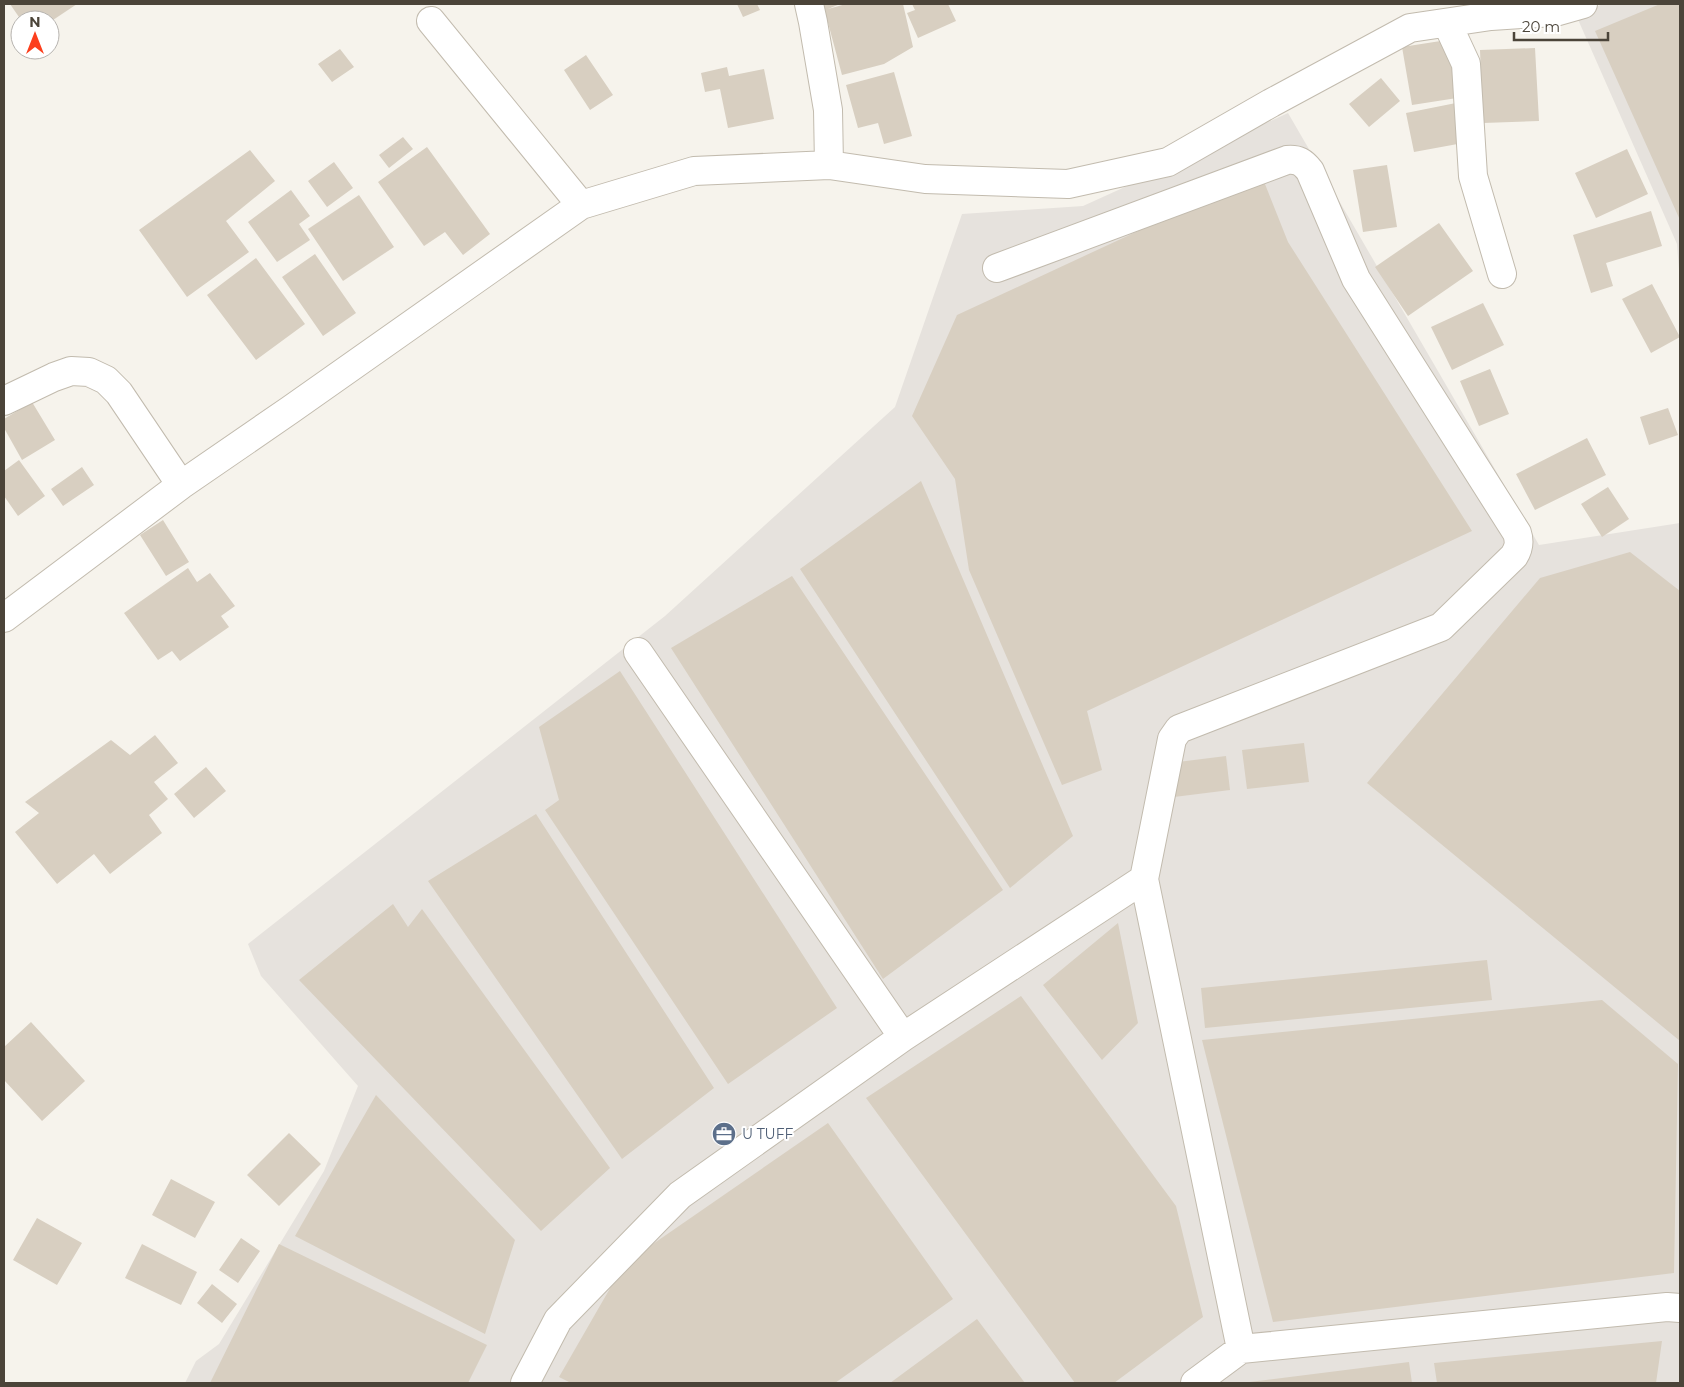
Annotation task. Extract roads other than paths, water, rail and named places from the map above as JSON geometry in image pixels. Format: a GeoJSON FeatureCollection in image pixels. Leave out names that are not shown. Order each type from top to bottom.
{"type":"FeatureCollection","features":[{"type":"Feature","properties":{"kind":"street"},"geometry":{"type":"LineString","coordinates":[[809,4],[828,110],[830,165]]}},
{"type":"Feature","properties":{"kind":"street"},"geometry":{"type":"LineString","coordinates":[[4,618],[181,485],[582,205],[694,171],[830,165],[925,179],[1068,184],[1168,162],[1271,103],[1410,28],[1490,16],[1555,12],[1583,4]]}},
{"type":"Feature","properties":{"kind":"street"},"geometry":{"type":"LineString","coordinates":[[431,21],[582,205]]}},
{"type":"Feature","properties":{"kind":"street"},"geometry":{"type":"LineString","coordinates":[[1447,23],[1466,64],[1473,176],[1502,274]]}},
{"type":"Feature","properties":{"kind":"street"},"geometry":{"type":"LineString","coordinates":[[996,268],[1286,160],[1296,160],[1304,164],[1310,171],[1356,279],[1517,533],[1519,541],[1518,549],[1514,556],[1441,627],[1179,729],[1172,739],[1144,879],[1242,1349]]}},
{"type":"Feature","properties":{"kind":"street"},"geometry":{"type":"LineString","coordinates":[[4,401],[71,371],[90,372],[106,380],[119,392],[181,485]]}},
{"type":"Feature","properties":{"kind":"street"},"geometry":{"type":"LineString","coordinates":[[638,652],[903,1036]]}},
{"type":"Feature","properties":{"kind":"street"},"geometry":{"type":"LineString","coordinates":[[525,1383],[558,1320],[680,1195],[903,1036],[1144,879]]}},
{"type":"Feature","properties":{"kind":"street"},"geometry":{"type":"LineString","coordinates":[[1195,1383],[1242,1349],[1667,1306],[1680,1308]]}},
{"type":"Feature","properties":{"kind":"place","name":"U TUFF"},"geometry":{"type":"Point","coordinates":[724,1134]}}]}
